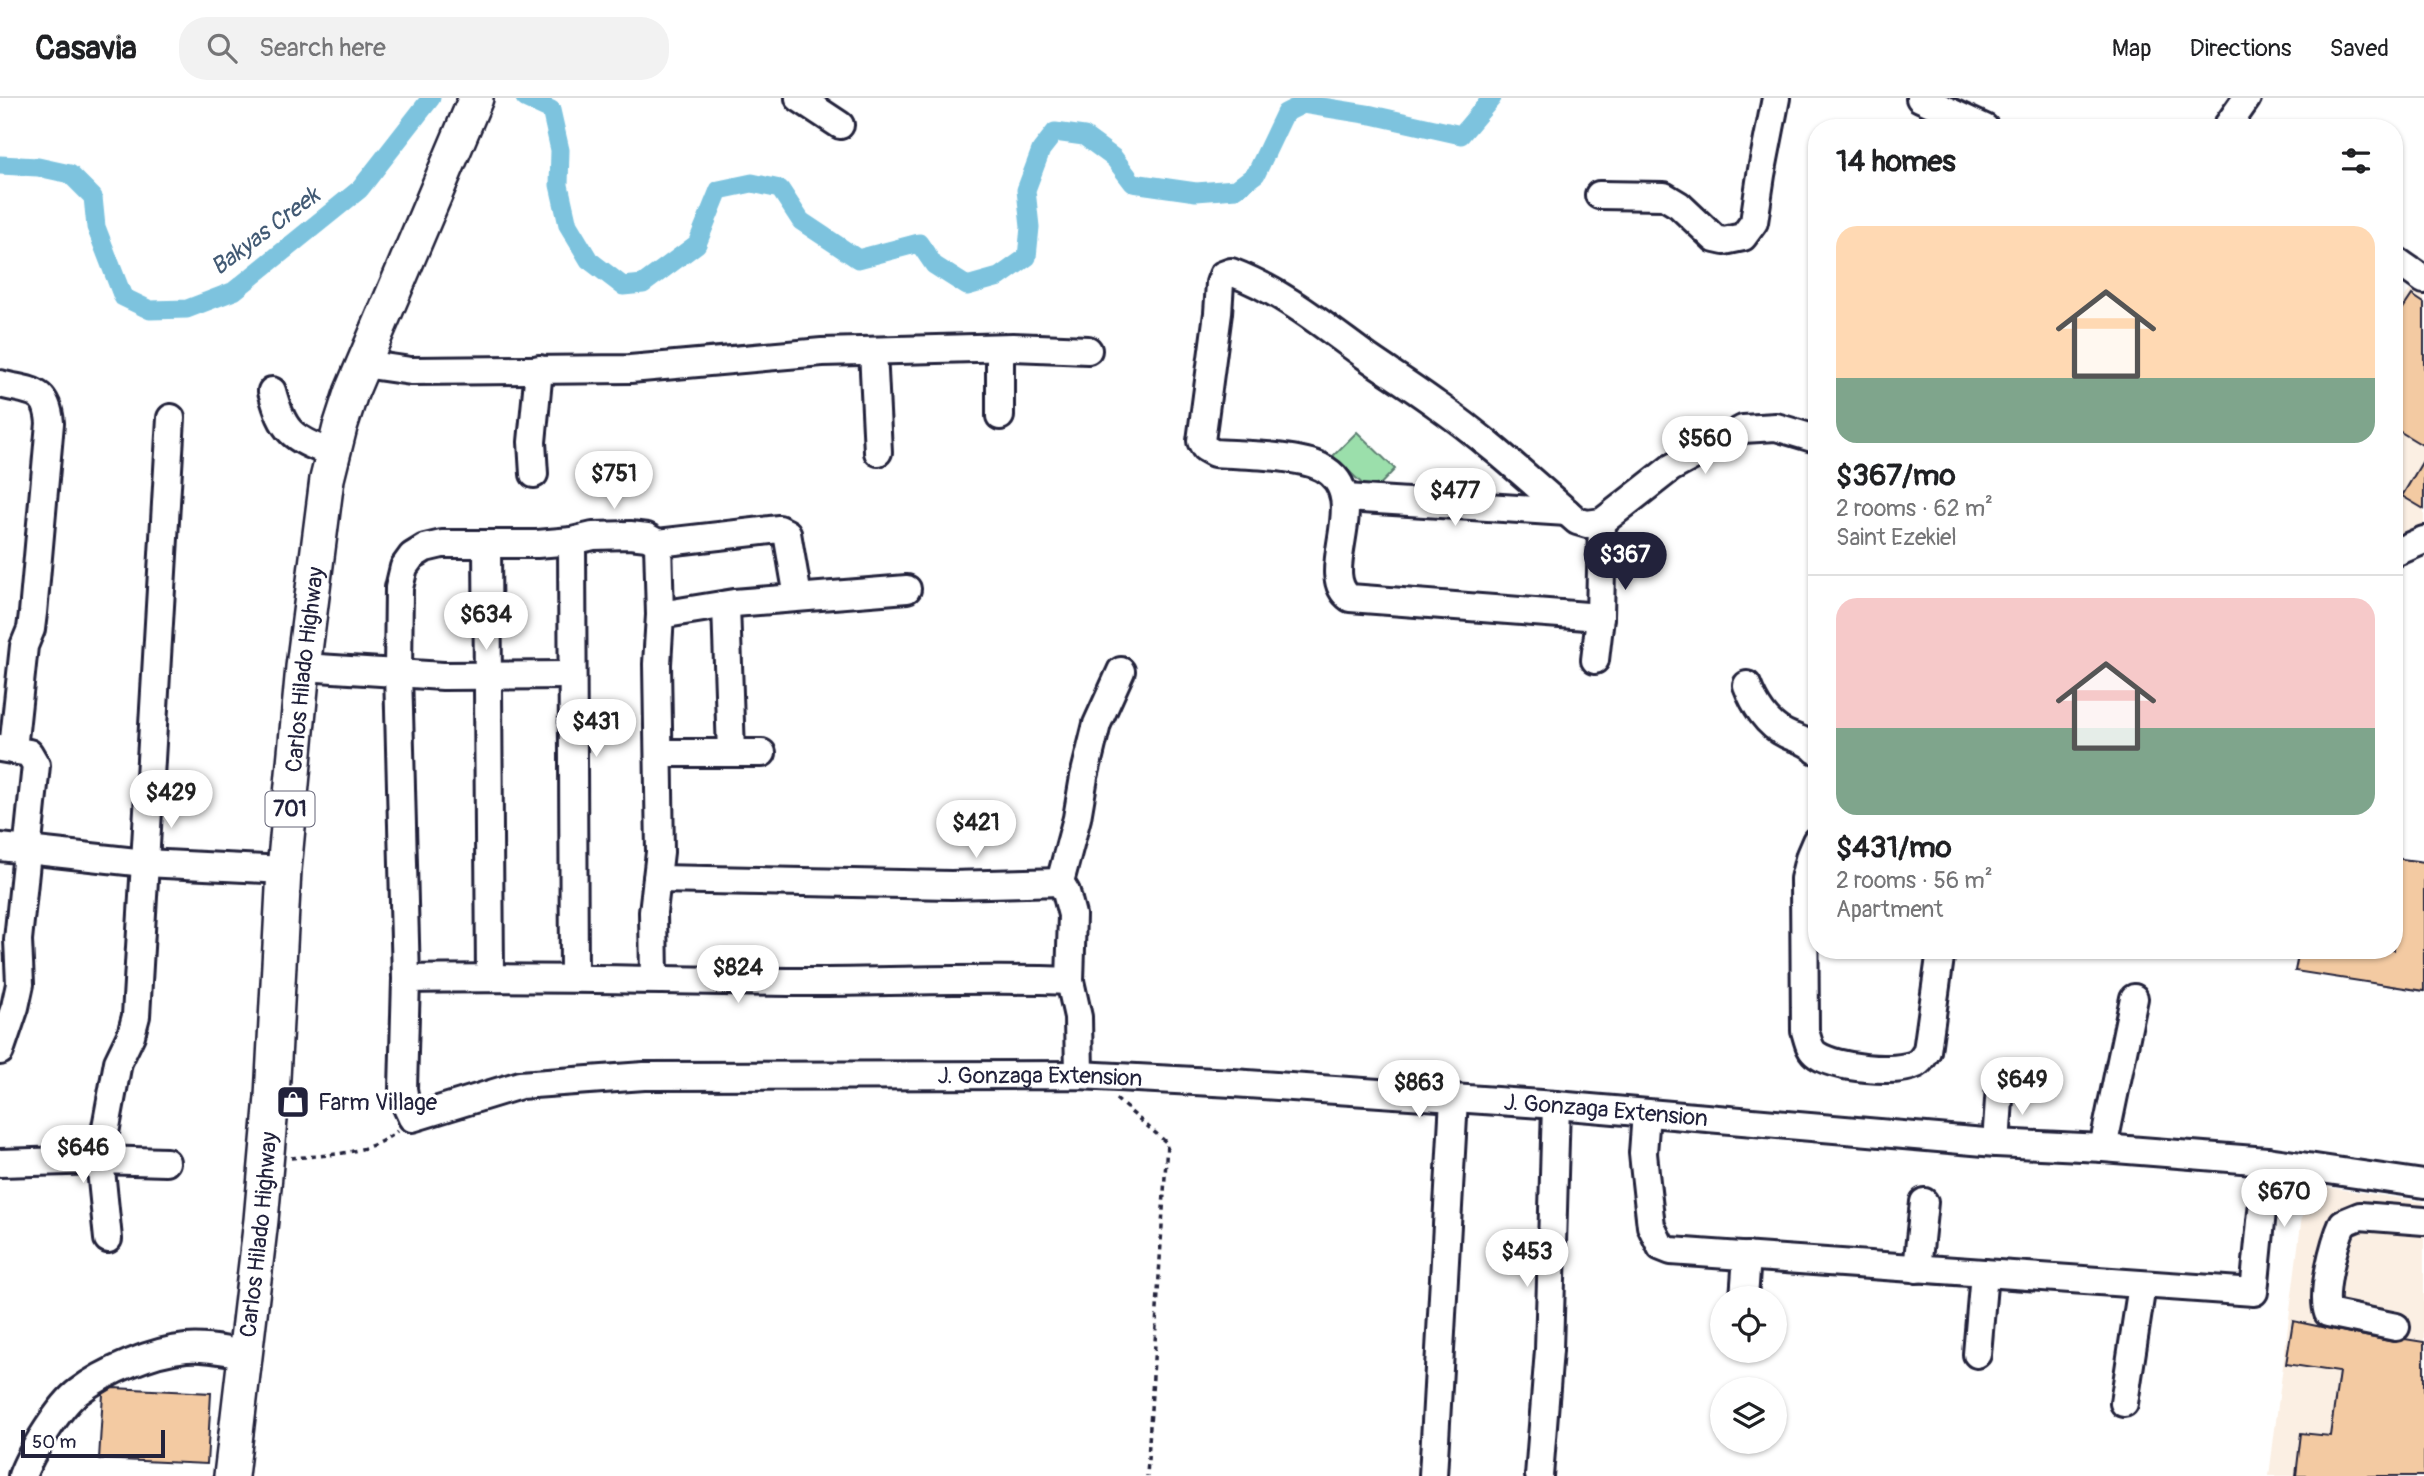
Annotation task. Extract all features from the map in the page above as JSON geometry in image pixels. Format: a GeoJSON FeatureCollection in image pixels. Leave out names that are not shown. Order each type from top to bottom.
{"type":"FeatureCollection","features":[{"type":"Feature","properties":{"kind":"main road","name":"Carlos Hilado Highway"},"geometry":{"type":"LineString","coordinates":[[231,1476],[267,1157],[284,870],[303,667],[332,454],[351,393],[477,98]]}},
{"type":"Feature","properties":{"kind":"street"},"geometry":{"type":"LineString","coordinates":[[799,98],[840,125]]}},
{"type":"Feature","properties":{"kind":"street"},"geometry":{"type":"LineString","coordinates":[[1599,195],[1664,196],[1679,205],[1715,239],[1743,237],[1755,222],[1776,98]]}},
{"type":"Feature","properties":{"kind":"street"},"geometry":{"type":"LineString","coordinates":[[1920,98],[1966,119]]}},
{"type":"Feature","properties":{"kind":"street"},"geometry":{"type":"LineString","coordinates":[[2233,119],[2247,98]]}},
{"type":"Feature","properties":{"kind":"street"},"geometry":{"type":"LineString","coordinates":[[2403,265],[2424,280]]}},
{"type":"Feature","properties":{"kind":"street"},"geometry":{"type":"LineString","coordinates":[[1600,617],[1350,597],[1343,593],[1338,579],[1346,498],[1331,474],[1306,461],[1214,453],[1205,449],[1201,441],[1223,275],[1231,272],[1248,278],[1294,304],[1463,424],[1567,512],[1587,524],[1602,522],[1671,468],[1743,429],[1776,427],[1808,437]]}},
{"type":"Feature","properties":{"kind":"street"},"geometry":{"type":"LineString","coordinates":[[363,364],[411,371],[630,369],[822,352],[1000,348],[1088,350]]}},
{"type":"Feature","properties":{"kind":"street"},"geometry":{"type":"LineString","coordinates":[[1000,348],[1000,416]]}},
{"type":"Feature","properties":{"kind":"street"},"geometry":{"type":"LineString","coordinates":[[873,351],[878,452]]}},
{"type":"Feature","properties":{"kind":"street"},"geometry":{"type":"LineString","coordinates":[[534,474],[532,442],[539,369]]}},
{"type":"Feature","properties":{"kind":"street"},"geometry":{"type":"LineString","coordinates":[[0,383],[45,399],[49,407],[50,423],[32,629],[12,645],[6,748],[29,753],[36,765],[13,849],[9,940],[20,984],[16,1006],[0,1051]]}},
{"type":"Feature","properties":{"kind":"street"},"geometry":{"type":"LineString","coordinates":[[272,391],[279,418],[291,433],[332,454]]}},
{"type":"Feature","properties":{"kind":"street"},"geometry":{"type":"LineString","coordinates":[[107,1239],[100,1160],[118,1062],[131,1035],[136,1016],[171,418]]}},
{"type":"Feature","properties":{"kind":"street"},"geometry":{"type":"LineString","coordinates":[[1346,498],[1567,512]]}},
{"type":"Feature","properties":{"kind":"street"},"geometry":{"type":"LineString","coordinates":[[1595,660],[1600,617],[1602,522]]}},
{"type":"Feature","properties":{"kind":"street"},"geometry":{"type":"LineString","coordinates":[[412,1118],[403,1089],[407,979],[398,672],[400,579],[412,556],[425,548],[442,544],[572,541],[593,536],[630,535],[648,537],[658,544],[779,529],[785,531],[798,597]]}},
{"type":"Feature","properties":{"kind":"street"},"geometry":{"type":"LineString","coordinates":[[2403,549],[2424,540]]}},
{"type":"Feature","properties":{"kind":"street"},"geometry":{"type":"LineString","coordinates":[[572,541],[574,978]]}},
{"type":"Feature","properties":{"kind":"street"},"geometry":{"type":"LineString","coordinates":[[487,544],[490,977]]}},
{"type":"Feature","properties":{"kind":"street"},"geometry":{"type":"LineString","coordinates":[[654,979],[653,912],[660,852],[658,544]]}},
{"type":"Feature","properties":{"kind":"street"},"geometry":{"type":"LineString","coordinates":[[660,615],[798,597],[908,589]]}},
{"type":"Feature","properties":{"kind":"street"},"geometry":{"type":"LineString","coordinates":[[726,605],[731,753]]}},
{"type":"Feature","properties":{"kind":"street"},"geometry":{"type":"LineString","coordinates":[[303,667],[443,676],[572,676]]}},
{"type":"Feature","properties":{"kind":"street"},"geometry":{"type":"LineString","coordinates":[[1084,1075],[1078,1017],[1070,981],[1072,915],[1066,892],[1060,882],[1097,724],[1121,671]]}},
{"type":"Feature","properties":{"kind":"street"},"geometry":{"type":"LineString","coordinates":[[1747,685],[1754,703],[1783,733],[1808,741]]}},
{"type":"Feature","properties":{"kind":"street"},"geometry":{"type":"LineString","coordinates":[[659,752],[762,753]]}},
{"type":"Feature","properties":{"kind":"street"},"geometry":{"type":"LineString","coordinates":[[13,849],[145,863],[284,870]]}},
{"type":"Feature","properties":{"kind":"street"},"geometry":{"type":"LineString","coordinates":[[1808,863],[1804,880],[1805,1031],[1811,1050],[1819,1056],[1838,1063],[1890,1070],[1919,1063],[1927,1051],[1940,959]]}},
{"type":"Feature","properties":{"kind":"street"},"geometry":{"type":"LineString","coordinates":[[657,879],[951,885],[1060,882]]}},
{"type":"Feature","properties":{"kind":"street"},"geometry":{"type":"LineString","coordinates":[[407,979],[490,977],[896,982],[1016,979],[1070,981]]}},
{"type":"Feature","properties":{"kind":"street"},"geometry":{"type":"LineString","coordinates":[[2103,1148],[2134,998]]}},
{"type":"Feature","properties":{"kind":"street","name":"J. Gonzaga Extension"},"geometry":{"type":"LineString","coordinates":[[412,1118],[520,1085],[588,1079],[644,1076],[1084,1075],[1556,1105],[1996,1143],[2103,1148],[2267,1161],[2424,1184]]}},
{"type":"Feature","properties":{"kind":"street"},"geometry":{"type":"LineString","coordinates":[[1996,1143],[2000,1086]]}},
{"type":"Feature","properties":{"kind":"street"},"geometry":{"type":"LineString","coordinates":[[1433,1476],[1454,1099]]}},
{"type":"Feature","properties":{"kind":"street"},"geometry":{"type":"LineString","coordinates":[[1539,1476],[1549,1350],[1556,1105]]}},
{"type":"Feature","properties":{"kind":"street"},"geometry":{"type":"LineString","coordinates":[[1647,1113],[1643,1153],[1651,1226],[1661,1247],[1671,1251],[2255,1292],[2267,1161]]}},
{"type":"Feature","properties":{"kind":"street"},"geometry":{"type":"LineString","coordinates":[[0,1163],[100,1160],[166,1162]]}},
{"type":"Feature","properties":{"kind":"street"},"geometry":{"type":"LineString","coordinates":[[1917,1269],[1924,1202]]}},
{"type":"Feature","properties":{"kind":"street"},"geometry":{"type":"LineString","coordinates":[[2396,1327],[2328,1313],[2326,1302],[2335,1248],[2343,1223],[2352,1218],[2360,1216],[2424,1221]]}},
{"type":"Feature","properties":{"kind":"street"},"geometry":{"type":"LineString","coordinates":[[1745,1286],[1747,1256]]}},
{"type":"Feature","properties":{"kind":"street"},"geometry":{"type":"LineString","coordinates":[[1976,1354],[1984,1273]]}},
{"type":"Feature","properties":{"kind":"street"},"geometry":{"type":"LineString","coordinates":[[2124,1403],[2142,1284]]}},
{"type":"Feature","properties":{"kind":"street"},"geometry":{"type":"LineString","coordinates":[[23,1476],[40,1439],[76,1393],[104,1376],[130,1364],[185,1348],[207,1348],[245,1354]]}},
{"type":"Feature","properties":{"kind":"path"},"geometry":{"type":"LineString","coordinates":[[1084,1075],[1167,1143],[1147,1476]]}},
{"type":"Feature","properties":{"kind":"path"},"geometry":{"type":"LineString","coordinates":[[267,1157],[348,1152],[372,1146],[392,1135],[412,1118]]}},
{"type":"Feature","properties":{"kind":"shaded area"},"geometry":{"type":"Polygon","coordinates":[[[2414,285],[2424,292],[2424,535],[2403,544],[2403,299],[2414,285]]]}},
{"type":"Feature","properties":{"kind":"shaded area"},"geometry":{"type":"Polygon","coordinates":[[[2306,1184],[2424,1202],[2424,1476],[2269,1476],[2306,1184]]]}},
{"type":"Feature","properties":{"kind":"green space"},"geometry":{"type":"Polygon","coordinates":[[[1357,432],[1395,469],[1372,493],[1333,456],[1357,432]]]}},
{"type":"Feature","properties":{"kind":"building"},"geometry":{"type":"Polygon","coordinates":[[[2412,295],[2424,303],[2424,446],[2403,433],[2403,308],[2412,295]]]}},
{"type":"Feature","properties":{"kind":"building"},"geometry":{"type":"Polygon","coordinates":[[[2424,459],[2424,509],[2403,494],[2424,459]]]}},
{"type":"Feature","properties":{"kind":"building"},"geometry":{"type":"Polygon","coordinates":[[[2403,859],[2424,862],[2424,991],[2295,971],[2297,959],[2403,959],[2403,859]]]}},
{"type":"Feature","properties":{"kind":"building"},"geometry":{"type":"Polygon","coordinates":[[[2293,1321],[2393,1342],[2405,1339],[2424,1342],[2424,1476],[2296,1476],[2301,1433],[2330,1436],[2339,1372],[2286,1364],[2293,1321]]]}},
{"type":"Feature","properties":{"kind":"building"},"geometry":{"type":"Polygon","coordinates":[[[113,1388],[211,1393],[207,1464],[99,1459],[103,1394],[113,1388]]]}},
{"type":"Feature","properties":{"kind":"waterway","name":"Bakyas Creek"},"geometry":{"type":"LineString","coordinates":[[0,165],[38,167],[70,174],[93,197],[96,227],[123,297],[150,310],[187,309],[234,291],[360,189],[431,98]]}},
{"type":"Feature","properties":{"kind":"waterway","name":"Bakyas Creek"},"geometry":{"type":"LineString","coordinates":[[525,98],[551,110],[560,150],[559,185],[568,225],[589,260],[623,286],[643,284],[697,244],[719,190],[752,183],[780,189],[801,221],[858,259],[919,243],[934,265],[967,286],[999,277],[1027,257],[1030,227],[1026,190],[1041,150],[1055,132],[1084,136],[1114,158],[1133,183],[1196,192],[1236,189],[1256,174],[1285,113],[1303,104],[1372,115],[1461,135],[1492,98]]}},
{"type":"Feature","properties":{"kind":"place","name":"Farm Village"},"geometry":{"type":"Point","coordinates":[293,1102]}}]}
